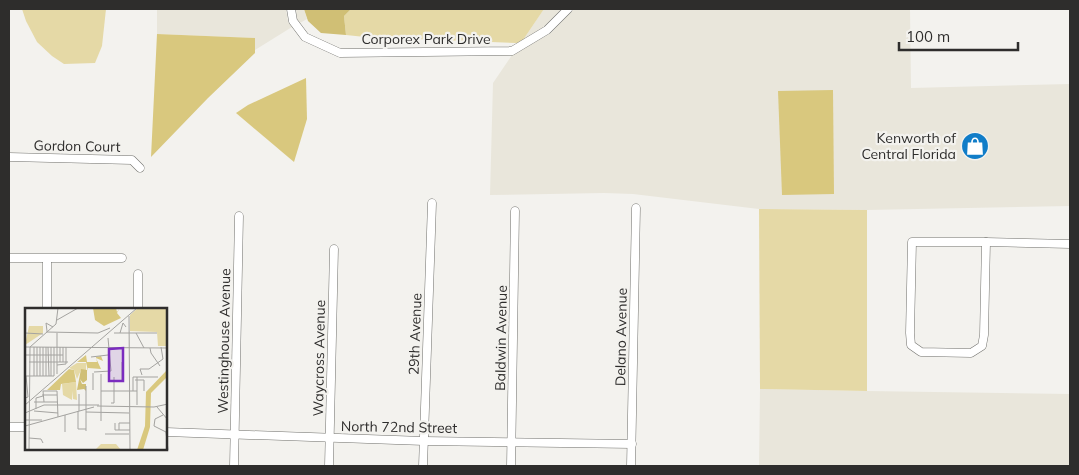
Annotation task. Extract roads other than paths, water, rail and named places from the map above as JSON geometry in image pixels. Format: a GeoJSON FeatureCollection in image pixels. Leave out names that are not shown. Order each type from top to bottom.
{"type":"FeatureCollection","features":[{"type":"Feature","properties":{"kind":"street","name":"Corporex Park Drive"},"geometry":{"type":"LineString","coordinates":[[291,9],[293,21],[305,37],[340,53],[350,53],[512,51],[547,30],[568,9]]}},
{"type":"Feature","properties":{"kind":"street","name":"Gordon Court"},"geometry":{"type":"LineString","coordinates":[[9,157],[132,160],[140,168]]}},
{"type":"Feature","properties":{"kind":"street","name":"29th Avenue"},"geometry":{"type":"LineString","coordinates":[[423,466],[432,203]]}},
{"type":"Feature","properties":{"kind":"street","name":"Delano Avenue"},"geometry":{"type":"LineString","coordinates":[[631,466],[636,208]]}},
{"type":"Feature","properties":{"kind":"street","name":"Baldwin Avenue"},"geometry":{"type":"LineString","coordinates":[[511,466],[515,211]]}},
{"type":"Feature","properties":{"kind":"street","name":"Westinghouse Avenue"},"geometry":{"type":"LineString","coordinates":[[234,466],[239,216]]}},
{"type":"Feature","properties":{"kind":"street"},"geometry":{"type":"LineString","coordinates":[[986,242],[984,334],[982,346],[970,353],[921,352],[911,345],[910,333],[912,242],[986,242],[1070,244]]}},
{"type":"Feature","properties":{"kind":"street","name":"Waycross Avenue"},"geometry":{"type":"LineString","coordinates":[[329,466],[334,250]]}},
{"type":"Feature","properties":{"kind":"street"},"geometry":{"type":"LineString","coordinates":[[9,258],[122,258]]}},
{"type":"Feature","properties":{"kind":"street"},"geometry":{"type":"LineString","coordinates":[[47,259],[47,308]]}},
{"type":"Feature","properties":{"kind":"street"},"geometry":{"type":"LineString","coordinates":[[138,274],[138,308]]}},
{"type":"Feature","properties":{"kind":"street"},"geometry":{"type":"LineString","coordinates":[[9,427],[25,427]]}},
{"type":"Feature","properties":{"kind":"street","name":"North 72nd Street"},"geometry":{"type":"LineString","coordinates":[[168,432],[424,441],[632,444]]}},
{"type":"Feature","properties":{"kind":"place","name":"Kenworth of Central Florida"},"geometry":{"type":"Point","coordinates":[975,146]}}]}
